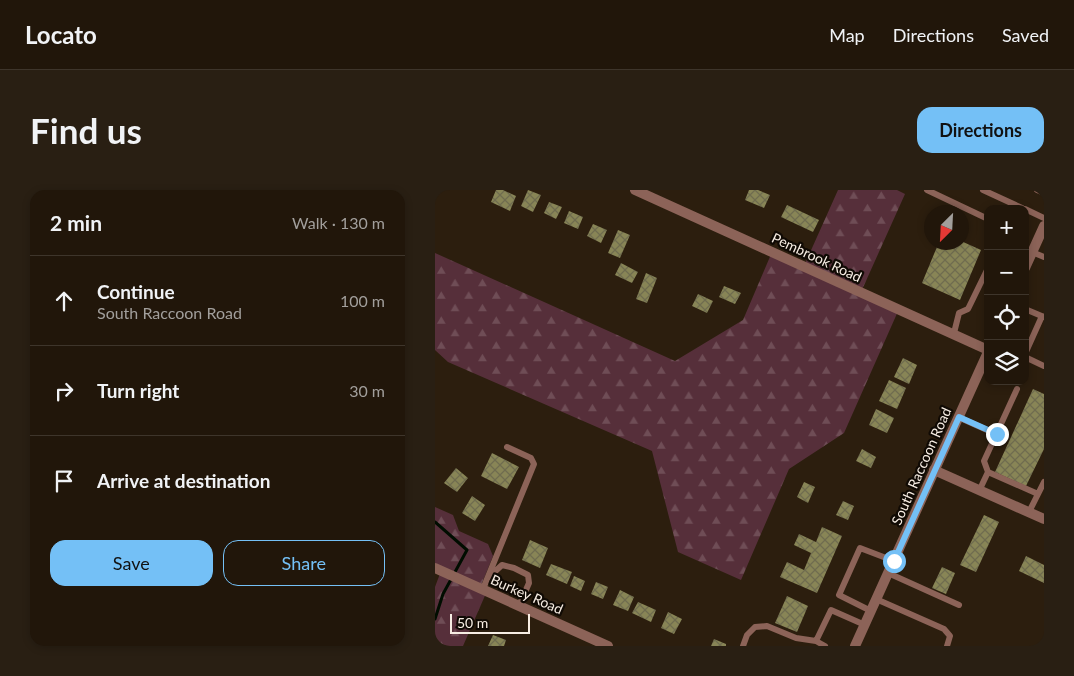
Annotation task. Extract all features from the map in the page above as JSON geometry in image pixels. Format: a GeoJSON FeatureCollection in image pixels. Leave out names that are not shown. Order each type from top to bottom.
{"type":"FeatureCollection","features":[{"type":"Feature","properties":{"kind":"street","name":"Pembrook Road"},"geometry":{"type":"LineString","coordinates":[[635,190],[953,333],[984,349]]}},
{"type":"Feature","properties":{"kind":"street"},"geometry":{"type":"LineString","coordinates":[[1029,259],[1043,232]]}},
{"type":"Feature","properties":{"kind":"street","name":"South Raccoon Road"},"geometry":{"type":"LineString","coordinates":[[855,646],[984,360]]}},
{"type":"Feature","properties":{"kind":"street"},"geometry":{"type":"LineString","coordinates":[[934,470],[1044,519]]}},
{"type":"Feature","properties":{"kind":"street","name":"Burkey Road"},"geometry":{"type":"LineString","coordinates":[[438,569],[465,581],[485,585],[519,606],[608,646]]}},
{"type":"Feature","properties":{"kind":"lane"},"geometry":{"type":"LineString","coordinates":[[927,190],[984,217]]}},
{"type":"Feature","properties":{"kind":"lane"},"geometry":{"type":"LineString","coordinates":[[983,190],[1015,205]]}},
{"type":"Feature","properties":{"kind":"lane"},"geometry":{"type":"LineString","coordinates":[[1037,190],[1044,193]]}},
{"type":"Feature","properties":{"kind":"lane"},"geometry":{"type":"LineString","coordinates":[[1029,212],[1044,218]]}},
{"type":"Feature","properties":{"kind":"lane"},"geometry":{"type":"LineString","coordinates":[[1032,252],[1044,257]]}},
{"type":"Feature","properties":{"kind":"lane"},"geometry":{"type":"LineString","coordinates":[[953,333],[959,313],[968,309],[984,276]]}},
{"type":"Feature","properties":{"kind":"lane"},"geometry":{"type":"LineString","coordinates":[[1029,310],[1043,316],[1029,347]]}},
{"type":"Feature","properties":{"kind":"lane"},"geometry":{"type":"LineString","coordinates":[[1029,358],[1044,366]]}},
{"type":"Feature","properties":{"kind":"lane"},"geometry":{"type":"LineString","coordinates":[[980,489],[987,472],[984,461],[1017,389]]}},
{"type":"Feature","properties":{"kind":"lane"},"geometry":{"type":"LineString","coordinates":[[959,417],[997,434]]}},
{"type":"Feature","properties":{"kind":"lane"},"geometry":{"type":"LineString","coordinates":[[485,585],[534,464],[531,458],[507,447]]}},
{"type":"Feature","properties":{"kind":"lane"},"geometry":{"type":"LineString","coordinates":[[987,472],[1038,494]]}},
{"type":"Feature","properties":{"kind":"lane"},"geometry":{"type":"LineString","coordinates":[[1029,512],[1044,482]]}},
{"type":"Feature","properties":{"kind":"lane"},"geometry":{"type":"LineString","coordinates":[[871,611],[839,595],[860,548],[894,561]]}},
{"type":"Feature","properties":{"kind":"lane"},"geometry":{"type":"LineString","coordinates":[[485,585],[502,565],[514,568],[528,575],[529,583],[519,606]]}},
{"type":"Feature","properties":{"kind":"lane"},"geometry":{"type":"LineString","coordinates":[[888,573],[959,604]]}},
{"type":"Feature","properties":{"kind":"lane"},"geometry":{"type":"LineString","coordinates":[[876,599],[944,628],[951,636],[947,646]]}},
{"type":"Feature","properties":{"kind":"lane"},"geometry":{"type":"LineString","coordinates":[[816,641],[831,610],[865,625]]}},
{"type":"Feature","properties":{"kind":"lane"},"geometry":{"type":"LineString","coordinates":[[743,646],[747,636],[755,627],[767,626],[796,638],[816,641],[825,646]]}},
{"type":"Feature","properties":{"kind":"green space"},"geometry":{"type":"Polygon","coordinates":[[[838,190],[897,190],[905,194],[861,292],[899,309],[844,433],[789,469],[741,580],[678,552],[652,451],[448,362],[435,350],[435,253],[675,361],[743,320],[772,252],[804,266],[838,190]]]}},
{"type":"Feature","properties":{"kind":"green space"},"geometry":{"type":"Polygon","coordinates":[[[435,507],[453,515],[459,531],[488,544],[493,556],[480,588],[487,591],[463,646],[435,646],[435,587],[441,571],[435,568],[435,507]]]}},
{"type":"Feature","properties":{"kind":"building"},"geometry":{"type":"Polygon","coordinates":[[[496,190],[503,190],[516,196],[510,211],[491,202],[496,190]]]}},
{"type":"Feature","properties":{"kind":"building"},"geometry":{"type":"Polygon","coordinates":[[[528,190],[541,195],[533,212],[521,206],[528,190]]]}},
{"type":"Feature","properties":{"kind":"building"},"geometry":{"type":"Polygon","coordinates":[[[749,190],[758,190],[770,195],[764,208],[745,200],[749,190]]]}},
{"type":"Feature","properties":{"kind":"building"},"geometry":{"type":"Polygon","coordinates":[[[549,202],[562,207],[556,219],[544,213],[549,202]]]}},
{"type":"Feature","properties":{"kind":"building"},"geometry":{"type":"Polygon","coordinates":[[[787,205],[819,220],[813,232],[781,217],[787,205]]]}},
{"type":"Feature","properties":{"kind":"building"},"geometry":{"type":"Polygon","coordinates":[[[569,211],[583,217],[578,229],[564,223],[569,211]]]}},
{"type":"Feature","properties":{"kind":"building"},"geometry":{"type":"Polygon","coordinates":[[[593,224],[607,230],[601,243],[587,236],[593,224]]]}},
{"type":"Feature","properties":{"kind":"building"},"geometry":{"type":"Polygon","coordinates":[[[618,230],[630,235],[620,258],[608,253],[618,230]]]}},
{"type":"Feature","properties":{"kind":"building"},"geometry":{"type":"Polygon","coordinates":[[[969,245],[981,250],[960,300],[922,283],[936,250],[969,250],[969,245]]]}},
{"type":"Feature","properties":{"kind":"building"},"geometry":{"type":"Polygon","coordinates":[[[621,263],[638,272],[632,283],[615,275],[621,263]]]}},
{"type":"Feature","properties":{"kind":"building"},"geometry":{"type":"Polygon","coordinates":[[[646,273],[657,278],[647,303],[636,299],[646,273]]]}},
{"type":"Feature","properties":{"kind":"building"},"geometry":{"type":"Polygon","coordinates":[[[724,286],[741,293],[735,304],[719,297],[724,286]]]}},
{"type":"Feature","properties":{"kind":"building"},"geometry":{"type":"Polygon","coordinates":[[[698,294],[713,301],[707,313],[692,306],[698,294]]]}},
{"type":"Feature","properties":{"kind":"building"},"geometry":{"type":"Polygon","coordinates":[[[903,358],[917,365],[909,384],[894,377],[903,358]]]}},
{"type":"Feature","properties":{"kind":"building"},"geometry":{"type":"Polygon","coordinates":[[[889,380],[906,388],[897,409],[879,401],[889,380]]]}},
{"type":"Feature","properties":{"kind":"building"},"geometry":{"type":"Polygon","coordinates":[[[1033,389],[1044,394],[1044,449],[1026,486],[995,472],[1033,389]]]}},
{"type":"Feature","properties":{"kind":"building"},"geometry":{"type":"Polygon","coordinates":[[[876,409],[894,418],[887,433],[869,425],[876,409]]]}},
{"type":"Feature","properties":{"kind":"building"},"geometry":{"type":"Polygon","coordinates":[[[862,449],[876,457],[871,468],[856,461],[862,449]]]}},
{"type":"Feature","properties":{"kind":"building"},"geometry":{"type":"Polygon","coordinates":[[[492,453],[519,467],[507,489],[481,476],[492,453]]]}},
{"type":"Feature","properties":{"kind":"building"},"geometry":{"type":"Polygon","coordinates":[[[456,468],[468,478],[457,492],[444,483],[456,468]]]}},
{"type":"Feature","properties":{"kind":"building"},"geometry":{"type":"Polygon","coordinates":[[[804,482],[815,487],[808,503],[797,497],[804,482]]]}},
{"type":"Feature","properties":{"kind":"building"},"geometry":{"type":"Polygon","coordinates":[[[472,496],[485,505],[475,521],[462,513],[472,496]]]}},
{"type":"Feature","properties":{"kind":"building"},"geometry":{"type":"Polygon","coordinates":[[[843,501],[854,506],[848,520],[836,515],[843,501]]]}},
{"type":"Feature","properties":{"kind":"building"},"geometry":{"type":"Polygon","coordinates":[[[984,515],[999,522],[976,572],[960,565],[984,515]]]}},
{"type":"Feature","properties":{"kind":"building"},"geometry":{"type":"Polygon","coordinates":[[[822,527],[842,536],[817,593],[780,577],[787,562],[804,570],[811,553],[794,545],[799,534],[816,542],[822,527]]]}},
{"type":"Feature","properties":{"kind":"building"},"geometry":{"type":"Polygon","coordinates":[[[530,540],[548,548],[540,568],[522,560],[530,540]]]}},
{"type":"Feature","properties":{"kind":"building"},"geometry":{"type":"Polygon","coordinates":[[[1026,556],[1044,565],[1044,583],[1019,571],[1026,556]]]}},
{"type":"Feature","properties":{"kind":"building"},"geometry":{"type":"Polygon","coordinates":[[[551,564],[572,572],[567,584],[546,575],[551,564]]]}},
{"type":"Feature","properties":{"kind":"building"},"geometry":{"type":"Polygon","coordinates":[[[942,567],[955,573],[946,594],[932,588],[942,567]]]}},
{"type":"Feature","properties":{"kind":"building"},"geometry":{"type":"Polygon","coordinates":[[[574,576],[585,581],[581,591],[570,586],[574,576]]]}},
{"type":"Feature","properties":{"kind":"building"},"geometry":{"type":"Polygon","coordinates":[[[596,582],[608,587],[603,599],[591,594],[596,582]]]}},
{"type":"Feature","properties":{"kind":"building"},"geometry":{"type":"Polygon","coordinates":[[[620,590],[634,597],[628,611],[613,605],[620,590]]]}},
{"type":"Feature","properties":{"kind":"building"},"geometry":{"type":"Polygon","coordinates":[[[787,596],[808,606],[797,632],[775,623],[787,596]]]}},
{"type":"Feature","properties":{"kind":"building"},"geometry":{"type":"Polygon","coordinates":[[[638,602],[656,610],[651,622],[632,613],[638,602]]]}},
{"type":"Feature","properties":{"kind":"building"},"geometry":{"type":"Polygon","coordinates":[[[668,612],[682,619],[674,634],[661,628],[668,612]]]}},
{"type":"Feature","properties":{"kind":"building"},"geometry":{"type":"Polygon","coordinates":[[[493,635],[506,640],[504,646],[488,646],[493,635]]]}},
{"type":"Feature","properties":{"kind":"building"},"geometry":{"type":"Polygon","coordinates":[[[714,639],[726,644],[726,646],[711,646],[714,639]]]}},
{"type":"Feature","properties":{"kind":"waterway"},"geometry":{"type":"LineString","coordinates":[[435,522],[467,550],[443,594],[435,619]]}},
{"type":"Feature","properties":{"kind":"route"},"geometry":{"type":"LineString","coordinates":[[894,561],[959,417],[997,434]]}}]}
